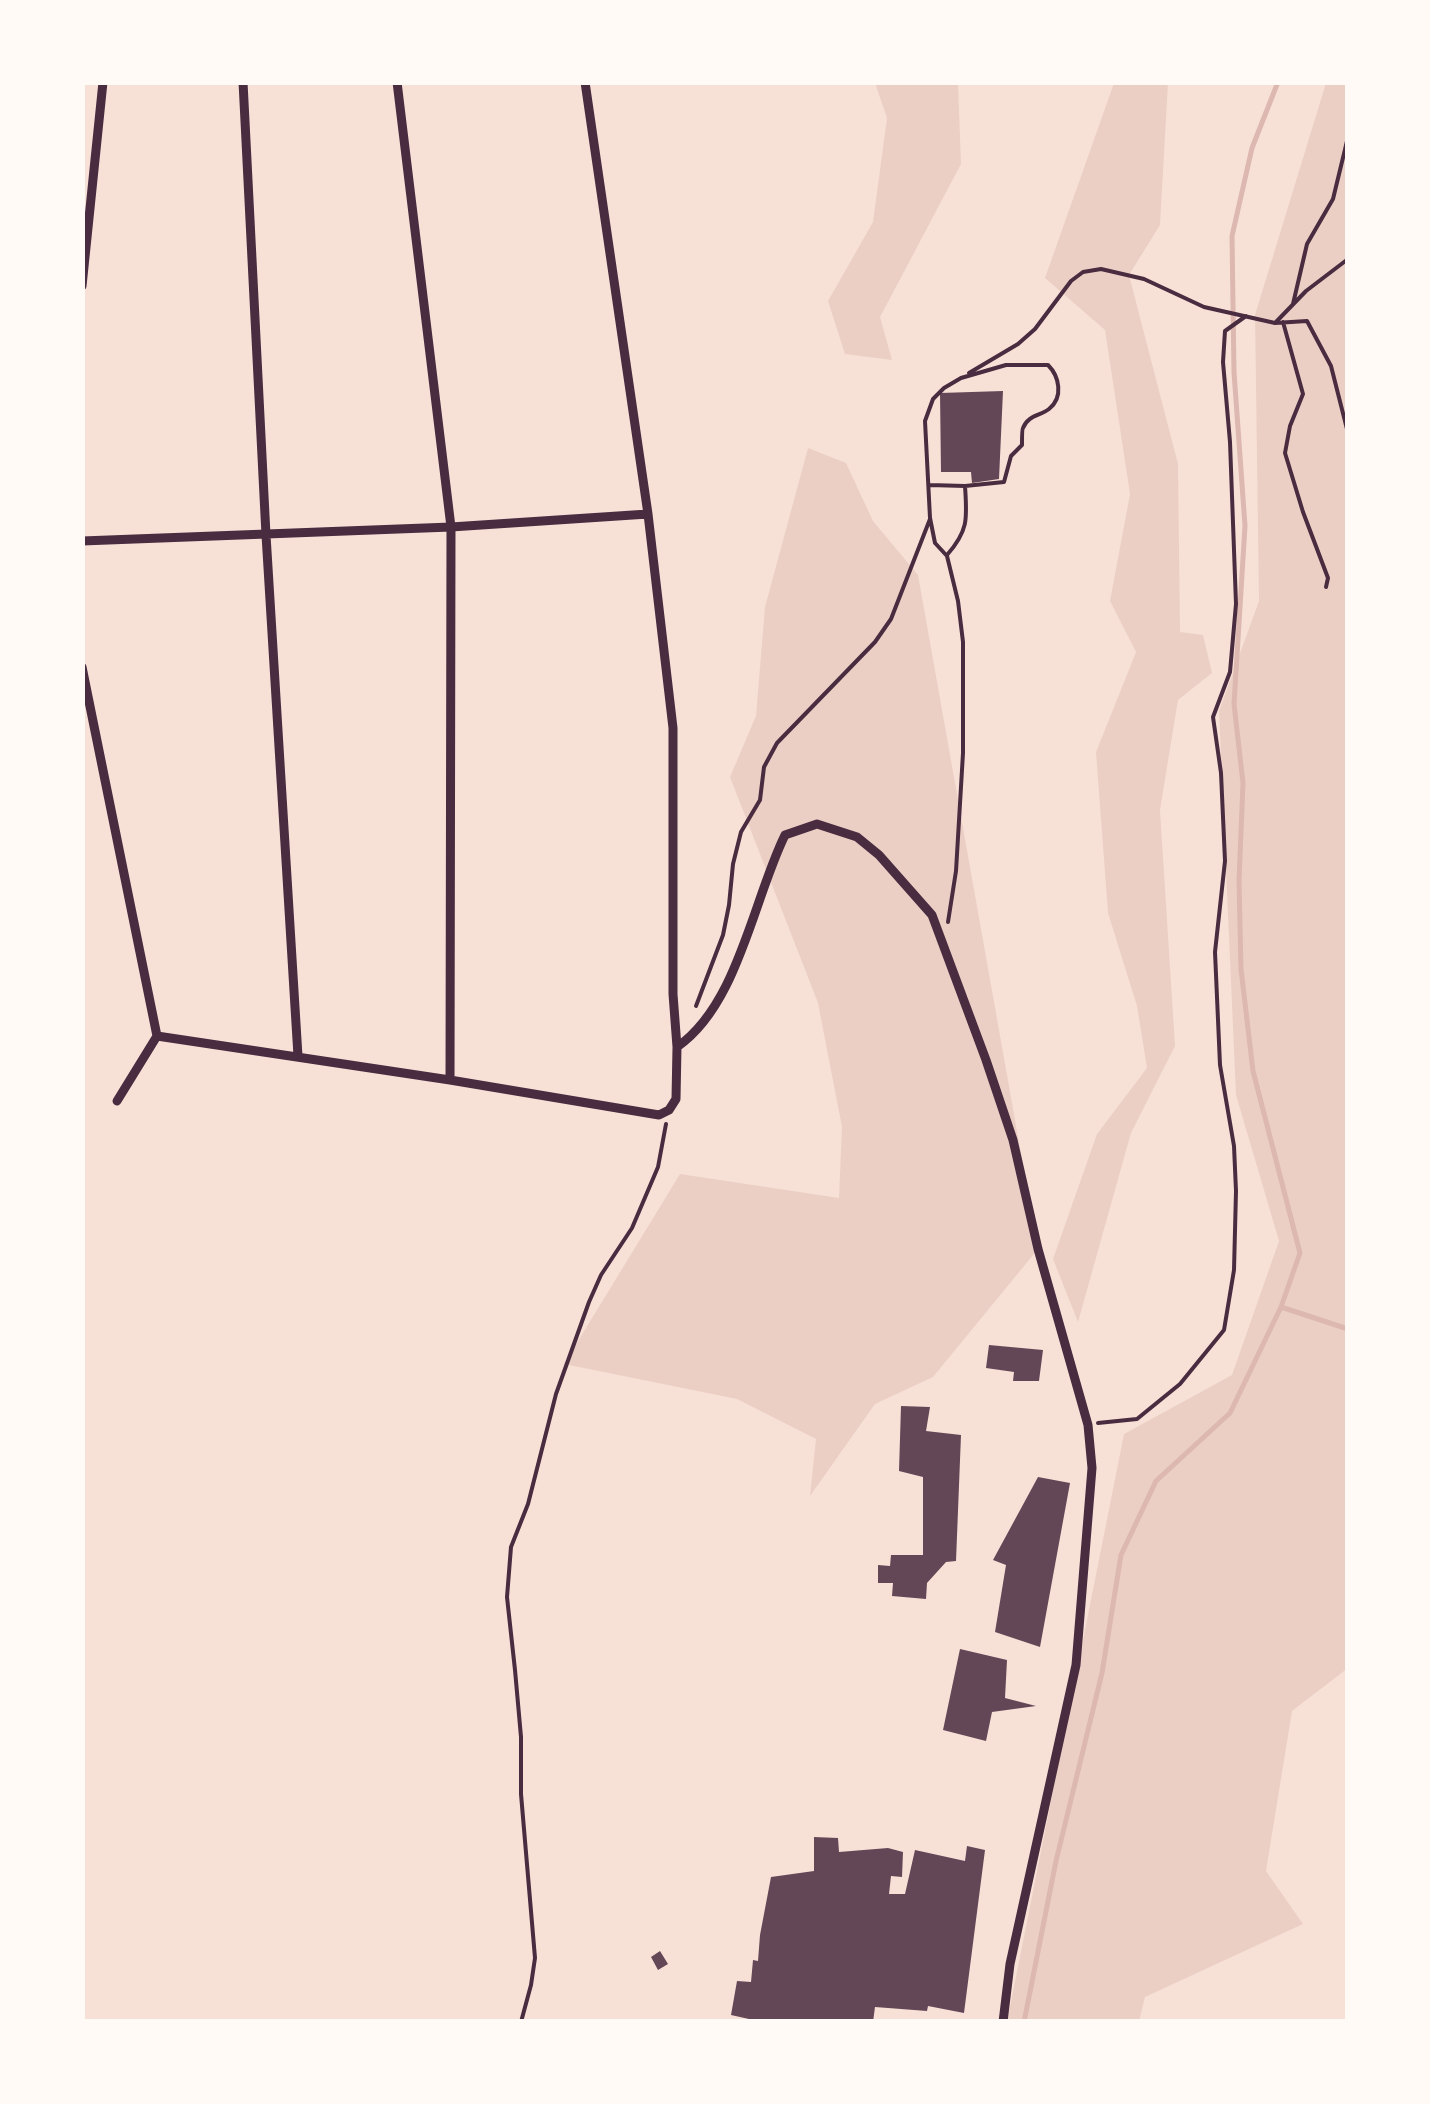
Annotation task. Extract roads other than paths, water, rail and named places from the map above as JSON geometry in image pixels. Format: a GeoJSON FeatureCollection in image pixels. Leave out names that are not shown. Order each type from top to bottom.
{"type":"FeatureCollection","features":[{"type":"Feature","properties":{"kind":"street"},"geometry":{"type":"LineString","coordinates":[[82,286],[103,82]]}},
{"type":"Feature","properties":{"kind":"street"},"geometry":{"type":"LineString","coordinates":[[242,82],[298,1056]]}},
{"type":"Feature","properties":{"kind":"street"},"geometry":{"type":"LineString","coordinates":[[397,82],[451,527],[450,1080]]}},
{"type":"Feature","properties":{"kind":"street"},"geometry":{"type":"LineString","coordinates":[[158,1036],[664,1112],[676,1099],[674,728],[648,514],[586,82]]}},
{"type":"Feature","properties":{"kind":"street"},"geometry":{"type":"LineString","coordinates":[[82,541],[451,527],[648,514]]}},
{"type":"Feature","properties":{"kind":"street"},"geometry":{"type":"LineString","coordinates":[[82,667],[158,1036],[116,1101]]}},
{"type":"Feature","properties":{"kind":"street"},"geometry":{"type":"LineString","coordinates":[[677,1047],[693,1036],[715,1008],[772,861],[786,835],[818,824],[857,837],[879,855],[932,915],[1013,1140],[1038,1248],[1088,1424],[1092,1468],[1076,1665],[1010,1964],[1003,2022]]}},
{"type":"Feature","properties":{"kind":"waterway"},"geometry":{"type":"LineString","coordinates":[[1024,2022],[1056,1861],[1102,1673],[1121,1555],[1156,1481],[1230,1413],[1281,1307],[1300,1253],[1253,1071],[1241,969],[1243,783],[1234,704],[1245,526],[1234,372],[1232,236],[1252,148],[1278,82]]}},
{"type":"Feature","properties":{"kind":"waterway"},"geometry":{"type":"LineString","coordinates":[[1281,1307],[1348,1329]]}}]}
